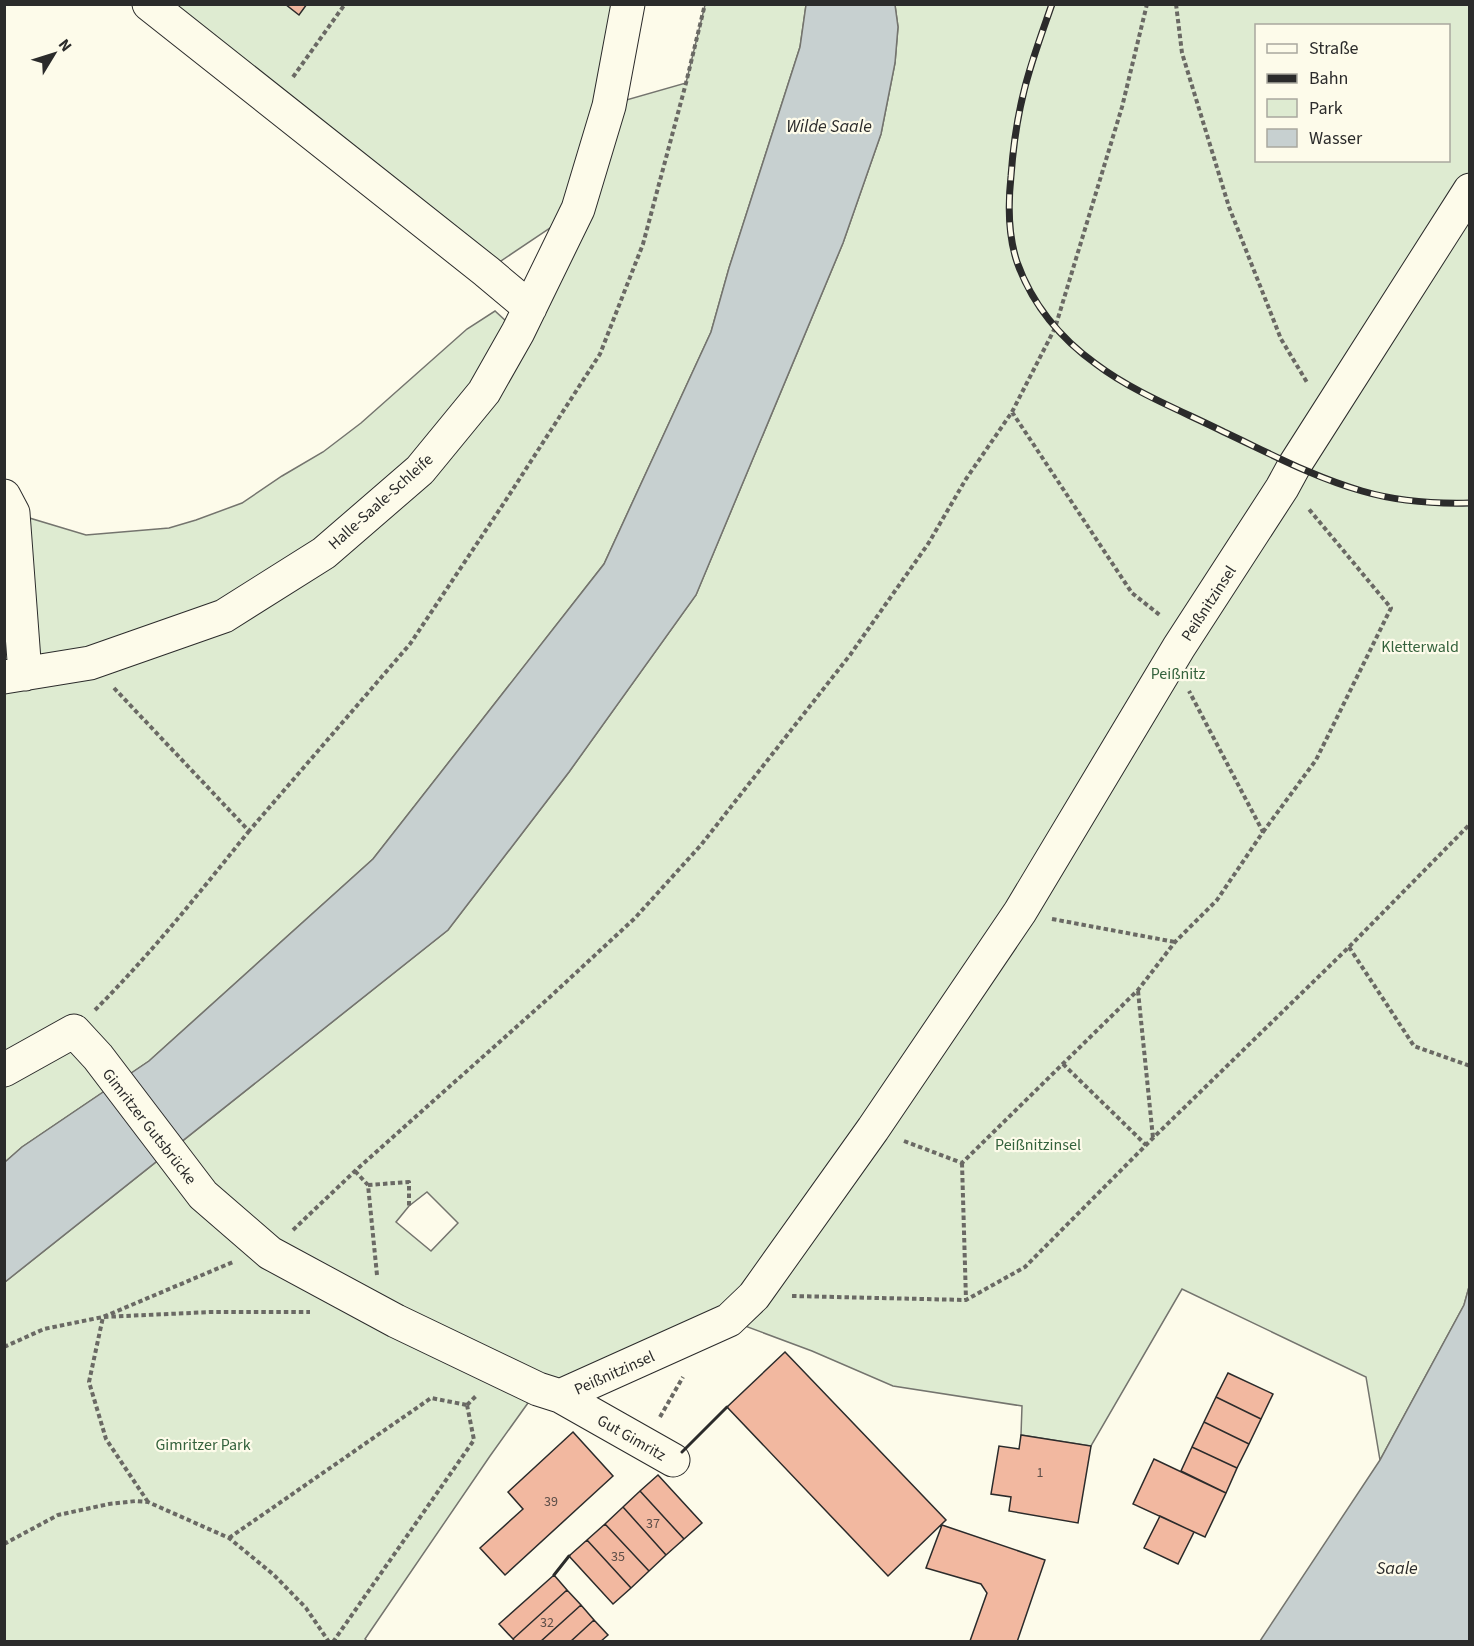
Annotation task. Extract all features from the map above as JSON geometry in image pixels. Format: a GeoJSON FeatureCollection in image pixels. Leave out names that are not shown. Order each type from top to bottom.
{"type":"FeatureCollection","features":[{"type":"Feature","properties":{"kind":"street"},"geometry":{"type":"LineString","coordinates":[[149,4],[530,308]]}},
{"type":"Feature","properties":{"kind":"street","name":"Halle-Saale-Schleife"},"geometry":{"type":"LineString","coordinates":[[15,676],[90,663],[224,616],[324,553],[420,470],[484,392],[530,308],[578,209],[609,106],[628,4]]}},
{"type":"Feature","properties":{"kind":"street","name":"Peißnitzinsel"},"geometry":{"type":"LineString","coordinates":[[203,1195],[270,1253],[396,1321],[538,1389],[560,1396],[729,1320],[754,1296],[873,1129],[1020,912],[1179,647],[1470,190]]}},
{"type":"Feature","properties":{"kind":"street"},"geometry":{"type":"LineString","coordinates":[[4,496],[13,513],[15,676]]}},
{"type":"Feature","properties":{"kind":"street"},"geometry":{"type":"LineString","coordinates":[[4,1070],[74,1031]]}},
{"type":"Feature","properties":{"kind":"street","name":"Gimritzer Gutsbrücke"},"geometry":{"type":"LineString","coordinates":[[74,1031],[98,1058],[203,1195]]}},
{"type":"Feature","properties":{"kind":"street","name":"Gut Gimritz"},"geometry":{"type":"LineString","coordinates":[[560,1396],[673,1460]]}},
{"type":"Feature","properties":{"kind":"path"},"geometry":{"type":"LineString","coordinates":[[275,103],[345,4]]}},
{"type":"Feature","properties":{"kind":"path"},"geometry":{"type":"LineString","coordinates":[[74,1031],[121,985],[249,831],[410,644],[600,354],[643,244],[705,4]]}},
{"type":"Feature","properties":{"kind":"path"},"geometry":{"type":"LineString","coordinates":[[307,1216],[610,942],[687,862],[850,655],[928,544],[966,479],[1012,412],[1055,328],[1122,107],[1147,4]]}},
{"type":"Feature","properties":{"kind":"path"},"geometry":{"type":"LineString","coordinates":[[1176,4],[1182,52],[1229,207],[1281,339],[1327,414]]}},
{"type":"Feature","properties":{"kind":"path"},"geometry":{"type":"LineString","coordinates":[[1263,832],[1316,760],[1391,608],[1302,501],[1282,488]]}},
{"type":"Feature","properties":{"kind":"path"},"geometry":{"type":"LineString","coordinates":[[90,663],[249,831]]}},
{"type":"Feature","properties":{"kind":"path"},"geometry":{"type":"LineString","coordinates":[[754,1296],[966,1300],[1025,1267],[1470,824]]}},
{"type":"Feature","properties":{"kind":"path"},"geometry":{"type":"LineString","coordinates":[[1020,912],[1175,942]]}},
{"type":"Feature","properties":{"kind":"path"},"geometry":{"type":"LineString","coordinates":[[1348,947],[1414,1046],[1470,1066]]}},
{"type":"Feature","properties":{"kind":"path"},"geometry":{"type":"LineString","coordinates":[[966,1300],[962,1163],[1138,990],[1153,1138]]}},
{"type":"Feature","properties":{"kind":"path"},"geometry":{"type":"LineString","coordinates":[[1063,1064],[1146,1145]]}},
{"type":"Feature","properties":{"kind":"path"},"geometry":{"type":"LineString","coordinates":[[873,1129],[962,1163]]}},
{"type":"Feature","properties":{"kind":"path"},"geometry":{"type":"LineString","coordinates":[[355,1171],[368,1185],[380,1311]]}},
{"type":"Feature","properties":{"kind":"path"},"geometry":{"type":"LineString","coordinates":[[368,1185],[409,1182],[409,1206]]}},
{"type":"Feature","properties":{"kind":"path"},"geometry":{"type":"LineString","coordinates":[[103,1317],[237,1260],[270,1253]]}},
{"type":"Feature","properties":{"kind":"path"},"geometry":{"type":"LineString","coordinates":[[4,1347],[44,1329],[103,1317],[211,1312],[313,1312]]}},
{"type":"Feature","properties":{"kind":"path"},"geometry":{"type":"LineString","coordinates":[[103,1317],[89,1382],[106,1439],[148,1502]]}},
{"type":"Feature","properties":{"kind":"path"},"geometry":{"type":"LineString","coordinates":[[645,1444],[684,1376]]}},
{"type":"Feature","properties":{"kind":"path"},"geometry":{"type":"LineString","coordinates":[[4,1544],[58,1515],[108,1504],[148,1502],[229,1538],[274,1575],[306,1608],[331,1641],[474,1440],[466,1405],[431,1398],[229,1538]]}},
{"type":"Feature","properties":{"kind":"green space"},"geometry":{"type":"Polygon","coordinates":[[[149,5],[628,5],[609,105],[686,83],[705,5],[806,5],[800,47],[729,268],[711,332],[604,564],[373,859],[149,1061],[22,1147],[5,1162],[4,496],[13,513],[86,535],[169,528],[242,503],[323,452],[361,423],[467,329],[495,311],[518,332],[577,210],[486,271],[149,5]]]}},
{"type":"Feature","properties":{"kind":"green space"},"geometry":{"type":"Polygon","coordinates":[[[895,5],[1469,5],[1469,1287],[1464,1305],[1380,1460],[1366,1377],[1182,1289],[1091,1446],[1021,1435],[1022,1406],[893,1386],[812,1351],[729,1320],[538,1389],[365,1639],[367,1641],[5,1642],[5,1282],[448,930],[569,772],[696,595],[843,243],[881,134],[895,63],[898,27],[895,5]],[[427,1192],[409,1206],[396,1222],[431,1251],[458,1223],[427,1192]]]}},
{"type":"Feature","properties":{"kind":"water","name":"Wilde Saale"},"geometry":{"type":"Polygon","coordinates":[[[806,5],[895,5],[898,27],[895,63],[881,134],[843,243],[696,595],[569,772],[448,930],[5,1282],[5,1162],[22,1147],[149,1061],[373,859],[604,564],[711,332],[729,268],[800,47],[806,5]]]}},
{"type":"Feature","properties":{"kind":"water","name":"Saale"},"geometry":{"type":"Polygon","coordinates":[[[1469,1287],[1469,1641],[1260,1641],[1380,1460],[1464,1305],[1469,1287]]]}},
{"type":"Feature","properties":{"kind":"building"},"geometry":{"type":"Polygon","coordinates":[[[285,4],[307,4],[299,15],[285,4]]]}},
{"type":"Feature","properties":{"kind":"building"},"geometry":{"type":"Polygon","coordinates":[[[785,1352],[946,1520],[888,1576],[727,1407],[785,1352]]]}},
{"type":"Feature","properties":{"kind":"building"},"geometry":{"type":"Polygon","coordinates":[[[1228,1373],[1273,1394],[1261,1419],[1216,1397],[1228,1373]]]}},
{"type":"Feature","properties":{"kind":"building"},"geometry":{"type":"Polygon","coordinates":[[[1216,1397],[1261,1419],[1249,1444],[1204,1422],[1216,1397]]]}},
{"type":"Feature","properties":{"kind":"building"},"geometry":{"type":"Polygon","coordinates":[[[1204,1422],[1249,1444],[1237,1468],[1192,1447],[1204,1422]]]}},
{"type":"Feature","properties":{"kind":"building"},"geometry":{"type":"Polygon","coordinates":[[[573,1432],[613,1476],[505,1575],[480,1548],[523,1509],[508,1492],[573,1432]]]}},
{"type":"Feature","properties":{"kind":"building"},"geometry":{"type":"Polygon","coordinates":[[[1021,1435],[1091,1446],[1078,1523],[1009,1511],[1011,1497],[991,1494],[999,1446],[1019,1449],[1021,1435]]]}},
{"type":"Feature","properties":{"kind":"building"},"geometry":{"type":"Polygon","coordinates":[[[1192,1447],[1237,1468],[1226,1493],[1181,1471],[1192,1447]]]}},
{"type":"Feature","properties":{"kind":"building"},"geometry":{"type":"Polygon","coordinates":[[[1154,1459],[1226,1493],[1205,1537],[1133,1504],[1154,1459]]]}},
{"type":"Feature","properties":{"kind":"building"},"geometry":{"type":"Polygon","coordinates":[[[658,1475],[702,1523],[684,1539],[640,1491],[658,1475]]]}},
{"type":"Feature","properties":{"kind":"building"},"geometry":{"type":"Polygon","coordinates":[[[640,1491],[684,1539],[666,1555],[623,1507],[640,1491]]]}},
{"type":"Feature","properties":{"kind":"building"},"geometry":{"type":"Polygon","coordinates":[[[623,1507],[666,1555],[649,1571],[605,1524],[623,1507]]]}},
{"type":"Feature","properties":{"kind":"building"},"geometry":{"type":"Polygon","coordinates":[[[1160,1516],[1194,1532],[1178,1564],[1144,1548],[1160,1516]]]}},
{"type":"Feature","properties":{"kind":"building"},"geometry":{"type":"Polygon","coordinates":[[[605,1524],[649,1571],[631,1588],[587,1540],[605,1524]]]}},
{"type":"Feature","properties":{"kind":"building"},"geometry":{"type":"Polygon","coordinates":[[[942,1525],[1045,1560],[1017,1642],[970,1641],[987,1593],[981,1584],[926,1568],[942,1525]]]}},
{"type":"Feature","properties":{"kind":"building"},"geometry":{"type":"Polygon","coordinates":[[[587,1540],[631,1588],[613,1604],[569,1556],[587,1540]]]}},
{"type":"Feature","properties":{"kind":"building"},"geometry":{"type":"Polygon","coordinates":[[[554,1575],[567,1590],[513,1639],[499,1624],[554,1575]]]}},
{"type":"Feature","properties":{"kind":"building"},"geometry":{"type":"Polygon","coordinates":[[[567,1590],[581,1605],[540,1642],[515,1642],[513,1639],[567,1590]]]}},
{"type":"Feature","properties":{"kind":"building"},"geometry":{"type":"Polygon","coordinates":[[[581,1605],[594,1620],[570,1642],[540,1642],[581,1605]]]}},
{"type":"Feature","properties":{"kind":"building"},"geometry":{"type":"Polygon","coordinates":[[[594,1620],[608,1635],[600,1642],[570,1642],[594,1620]]]}},
{"type":"Feature","properties":{"kind":"railway"},"geometry":{"type":"LineString","coordinates":[[1052,4],[1033,58],[1017,123],[1009,208],[1012,241],[1023,277],[1039,306],[1059,331],[1083,354],[1110,374],[1158,401],[1309,472],[1362,491],[1388,497],[1429,502],[1470,503]]}},
{"type":"Feature","properties":{"kind":"wall"},"geometry":{"type":"LineString","coordinates":[[682,1452],[727,1407]]}},
{"type":"Feature","properties":{"kind":"wall"},"geometry":{"type":"LineString","coordinates":[[554,1575],[569,1556]]}},
{"type":"Feature","properties":{"kind":"park label","name":"Kletterwald"},"geometry":{"type":"Point","coordinates":[1420,646]}},
{"type":"Feature","properties":{"kind":"park label","name":"Peißnitz"},"geometry":{"type":"Point","coordinates":[1178,673]}},
{"type":"Feature","properties":{"kind":"park label","name":"Gimritzer Park"},"geometry":{"type":"Point","coordinates":[203,1444]}}]}
